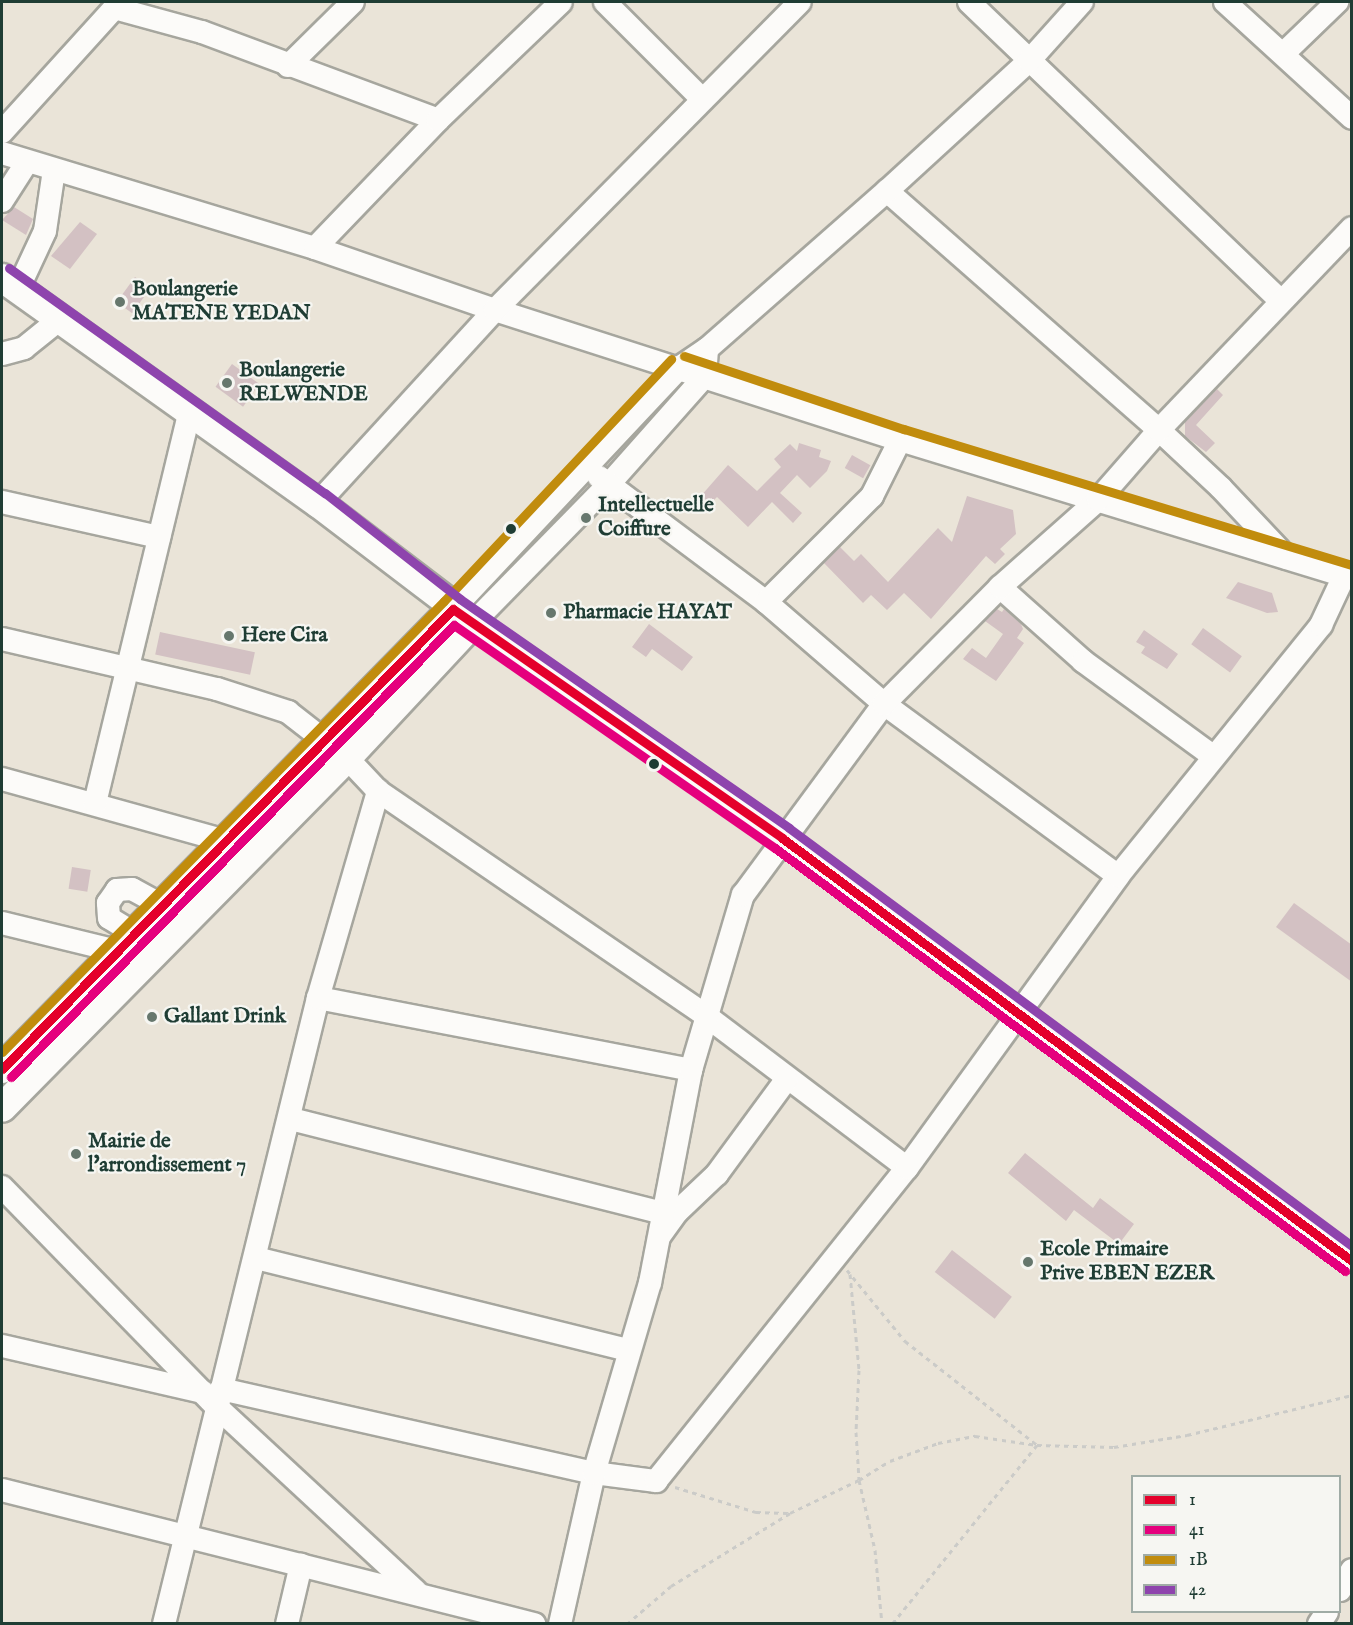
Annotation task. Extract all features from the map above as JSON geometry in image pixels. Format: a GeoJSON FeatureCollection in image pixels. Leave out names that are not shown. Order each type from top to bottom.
{"type":"FeatureCollection","features":[{"type":"Feature","properties":{"kind":"main road"},"geometry":{"type":"LineString","coordinates":[[10,283],[318,504],[463,616]]}},
{"type":"Feature","properties":{"kind":"main road"},"geometry":{"type":"LineString","coordinates":[[2,1069],[222,840],[325,738],[463,616]]}},
{"type":"Feature","properties":{"kind":"main road"},"geometry":{"type":"LineString","coordinates":[[2,1108],[347,758],[463,616]]}},
{"type":"Feature","properties":{"kind":"street"},"geometry":{"type":"LineString","coordinates":[[288,66],[353,2]]}},
{"type":"Feature","properties":{"kind":"street"},"geometry":{"type":"LineString","coordinates":[[315,248],[438,120],[561,2]]}},
{"type":"Feature","properties":{"kind":"street"},"geometry":{"type":"LineString","coordinates":[[605,2],[701,98]]}},
{"type":"Feature","properties":{"kind":"street"},"geometry":{"type":"LineString","coordinates":[[318,504],[495,310],[701,98],[800,2]]}},
{"type":"Feature","properties":{"kind":"street"},"geometry":{"type":"LineString","coordinates":[[969,2],[1280,300]]}},
{"type":"Feature","properties":{"kind":"street"},"geometry":{"type":"LineString","coordinates":[[463,616],[586,467],[680,367],[707,349],[887,191],[1029,61],[1082,2]]}},
{"type":"Feature","properties":{"kind":"street"},"geometry":{"type":"LineString","coordinates":[[1224,2],[1352,118]]}},
{"type":"Feature","properties":{"kind":"street"},"geometry":{"type":"LineString","coordinates":[[1284,54],[1337,2]]}},
{"type":"Feature","properties":{"kind":"street"},"geometry":{"type":"LineString","coordinates":[[2,132],[117,5],[202,32],[288,66],[438,120]]}},
{"type":"Feature","properties":{"kind":"street"},"geometry":{"type":"LineString","coordinates":[[2,153],[315,248],[495,310],[680,367],[900,440],[1348,577],[1321,625],[1118,876],[1016,1014],[842,1264],[657,1481],[594,1473],[214,1396],[2,1346]]}},
{"type":"Feature","properties":{"kind":"street"},"geometry":{"type":"LineString","coordinates":[[2,201],[27,162]]}},
{"type":"Feature","properties":{"kind":"street"},"geometry":{"type":"LineString","coordinates":[[10,283],[45,231],[54,170]]}},
{"type":"Feature","properties":{"kind":"street"},"geometry":{"type":"LineString","coordinates":[[887,191],[1159,430],[1221,488],[1288,559]]}},
{"type":"Feature","properties":{"kind":"street"},"geometry":{"type":"LineString","coordinates":[[560,1623],[594,1473],[650,1283],[691,1070],[705,1015],[743,895],[782,838],[884,704],[1000,587],[1098,500],[1159,430],[1280,300],[1352,228]]}},
{"type":"Feature","properties":{"kind":"street"},"geometry":{"type":"LineString","coordinates":[[2,354],[24,348],[60,319]]}},
{"type":"Feature","properties":{"kind":"street"},"geometry":{"type":"LineString","coordinates":[[463,616],[609,484],[705,376],[707,349]]}},
{"type":"Feature","properties":{"kind":"street"},"geometry":{"type":"LineString","coordinates":[[95,803],[190,410]]}},
{"type":"Feature","properties":{"kind":"street"},"geometry":{"type":"LineString","coordinates":[[766,602],[872,496],[900,440]]}},
{"type":"Feature","properties":{"kind":"street"},"geometry":{"type":"LineString","coordinates":[[586,467],[766,602],[884,704],[1118,876]]}},
{"type":"Feature","properties":{"kind":"street"},"geometry":{"type":"LineString","coordinates":[[2,502],[159,537]]}},
{"type":"Feature","properties":{"kind":"street"},"geometry":{"type":"LineString","coordinates":[[1000,587],[1091,668],[1213,756]]}},
{"type":"Feature","properties":{"kind":"street"},"geometry":{"type":"LineString","coordinates":[[463,616],[782,838],[1016,1014],[1352,1261]]}},
{"type":"Feature","properties":{"kind":"street"},"geometry":{"type":"LineString","coordinates":[[2,639],[129,667],[272,705],[325,738],[378,791],[705,1015],[786,1080],[907,1168]]}},
{"type":"Feature","properties":{"kind":"street"},"geometry":{"type":"LineString","coordinates":[[2,779],[222,840]]}},
{"type":"Feature","properties":{"kind":"street"},"geometry":{"type":"LineString","coordinates":[[164,1623],[186,1536],[214,1396],[256,1258],[291,1119],[318,998],[378,791]]}},
{"type":"Feature","properties":{"kind":"street"},"geometry":{"type":"LineString","coordinates":[[125,941],[109,918],[108,903],[117,890],[132,889],[162,903],[187,921]]}},
{"type":"Feature","properties":{"kind":"street"},"geometry":{"type":"LineString","coordinates":[[2,923],[125,941],[155,954]]}},
{"type":"Feature","properties":{"kind":"street"},"geometry":{"type":"LineString","coordinates":[[318,998],[691,1070]]}},
{"type":"Feature","properties":{"kind":"street"},"geometry":{"type":"LineString","coordinates":[[659,1236],[677,1212],[717,1174],[786,1080]]}},
{"type":"Feature","properties":{"kind":"street"},"geometry":{"type":"LineString","coordinates":[[291,1119],[663,1213]]}},
{"type":"Feature","properties":{"kind":"street"},"geometry":{"type":"LineString","coordinates":[[2,1187],[416,1591]]}},
{"type":"Feature","properties":{"kind":"street"},"geometry":{"type":"LineString","coordinates":[[256,1258],[630,1350]]}},
{"type":"Feature","properties":{"kind":"street"},"geometry":{"type":"LineString","coordinates":[[2,1490],[300,1565],[416,1591],[534,1623]]}},
{"type":"Feature","properties":{"kind":"street"},"geometry":{"type":"LineString","coordinates":[[287,1623],[300,1565]]}},
{"type":"Feature","properties":{"kind":"street"},"geometry":{"type":"LineString","coordinates":[[1341,1588],[1352,1570]]}},
{"type":"Feature","properties":{"kind":"path"},"geometry":{"type":"LineString","coordinates":[[842,1264],[905,1341],[1037,1445]]}},
{"type":"Feature","properties":{"kind":"path"},"geometry":{"type":"LineString","coordinates":[[842,1264],[860,1370],[856,1432],[859,1480],[875,1550],[882,1623]]}},
{"type":"Feature","properties":{"kind":"path"},"geometry":{"type":"LineString","coordinates":[[627,1623],[671,1586],[790,1513],[859,1480],[890,1461],[938,1443],[975,1436],[1037,1445],[1114,1448],[1187,1435],[1352,1395]]}},
{"type":"Feature","properties":{"kind":"path"},"geometry":{"type":"LineString","coordinates":[[892,1623],[1037,1445]]}},
{"type":"Feature","properties":{"kind":"path"},"geometry":{"type":"LineString","coordinates":[[657,1481],[756,1512],[790,1513]]}},
{"type":"Feature","properties":{"kind":"building"},"geometry":{"type":"Polygon","coordinates":[[[14,207],[33,219],[26,235],[2,220],[14,207]]]}},
{"type":"Feature","properties":{"kind":"building"},"geometry":{"type":"Polygon","coordinates":[[[80,222],[97,234],[70,269],[51,256],[80,222]]]}},
{"type":"Feature","properties":{"kind":"building"},"geometry":{"type":"Polygon","coordinates":[[[135,277],[150,288],[132,313],[117,302],[135,277]]]}},
{"type":"Feature","properties":{"kind":"building"},"geometry":{"type":"Polygon","coordinates":[[[232,364],[260,384],[243,407],[216,387],[232,364]]]}},
{"type":"Feature","properties":{"kind":"building"},"geometry":{"type":"Polygon","coordinates":[[[1217,389],[1223,395],[1196,425],[1215,443],[1206,452],[1185,436],[1185,422],[1217,389]]]}},
{"type":"Feature","properties":{"kind":"building"},"geometry":{"type":"Polygon","coordinates":[[[799,443],[821,450],[819,457],[831,461],[827,471],[810,488],[797,475],[780,493],[802,513],[793,523],[772,502],[748,527],[717,497],[709,505],[700,497],[728,465],[757,491],[781,467],[774,459],[790,444],[797,451],[799,443]]]}},
{"type":"Feature","properties":{"kind":"building"},"geometry":{"type":"Polygon","coordinates":[[[852,455],[870,465],[863,478],[845,468],[852,455]]]}},
{"type":"Feature","properties":{"kind":"building"},"geometry":{"type":"Polygon","coordinates":[[[967,496],[1013,510],[1016,534],[1000,549],[1005,554],[995,564],[986,556],[931,619],[904,593],[887,610],[871,595],[863,603],[824,563],[840,547],[854,561],[861,554],[888,582],[938,528],[952,542],[967,496]]]}},
{"type":"Feature","properties":{"kind":"building"},"geometry":{"type":"Polygon","coordinates":[[[1238,582],[1272,593],[1278,612],[1267,613],[1226,598],[1238,582]]]}},
{"type":"Feature","properties":{"kind":"building"},"geometry":{"type":"Polygon","coordinates":[[[997,609],[1002,612],[1004,609],[1021,624],[1023,629],[1017,638],[1024,643],[996,681],[963,659],[972,648],[986,658],[1003,634],[985,621],[997,609]]]}},
{"type":"Feature","properties":{"kind":"building"},"geometry":{"type":"Polygon","coordinates":[[[649,624],[693,657],[682,671],[652,649],[646,657],[632,647],[649,624]]]}},
{"type":"Feature","properties":{"kind":"building"},"geometry":{"type":"Polygon","coordinates":[[[1203,628],[1242,656],[1230,672],[1191,644],[1203,628]]]}},
{"type":"Feature","properties":{"kind":"building"},"geometry":{"type":"Polygon","coordinates":[[[1144,630],[1178,654],[1167,669],[1141,653],[1145,647],[1136,642],[1144,630]]]}},
{"type":"Feature","properties":{"kind":"building"},"geometry":{"type":"Polygon","coordinates":[[[160,632],[255,652],[250,675],[155,654],[160,632]]]}},
{"type":"Feature","properties":{"kind":"building"},"geometry":{"type":"Polygon","coordinates":[[[72,867],[91,870],[87,892],[69,889],[72,867]]]}},
{"type":"Feature","properties":{"kind":"building"},"geometry":{"type":"Polygon","coordinates":[[[1294,903],[1352,945],[1352,982],[1276,927],[1294,903]]]}},
{"type":"Feature","properties":{"kind":"building"},"geometry":{"type":"Polygon","coordinates":[[[1025,1153],[1093,1208],[1100,1198],[1134,1224],[1119,1244],[1074,1210],[1066,1221],[1008,1173],[1025,1153]]]}},
{"type":"Feature","properties":{"kind":"building"},"geometry":{"type":"Polygon","coordinates":[[[952,1250],[1012,1297],[995,1319],[935,1272],[952,1250]]]}},
{"type":"Feature","properties":{"kind":"transit line","name":"42"},"geometry":{"type":"LineString","coordinates":[[9,268],[325,493],[460,599],[789,828],[1352,1246]]}},
{"type":"Feature","properties":{"kind":"transit line","name":"1B"},"geometry":{"type":"LineString","coordinates":[[684,356],[904,429],[1352,565]]}},
{"type":"Feature","properties":{"kind":"transit line","name":"1B"},"geometry":{"type":"LineString","coordinates":[[2,1052],[444,601],[671,359]]}},
{"type":"Feature","properties":{"kind":"transit line","name":"1"},"geometry":{"type":"LineString","coordinates":[[2,1069],[453,609],[782,838],[1352,1261]]}},
{"type":"Feature","properties":{"kind":"transit line","name":"41"},"geometry":{"type":"LineString","coordinates":[[11,1077],[454,625],[775,848],[1345,1271]]}},
{"type":"Feature","properties":{"kind":"place","name":"Boulangerie MATENE YEDAN"},"geometry":{"type":"Point","coordinates":[120,302]}},
{"type":"Feature","properties":{"kind":"place","name":"Boulangerie RELWENDE"},"geometry":{"type":"Point","coordinates":[227,383]}},
{"type":"Feature","properties":{"kind":"place","name":"Intellectuelle Coiffure"},"geometry":{"type":"Point","coordinates":[586,518]}},
{"type":"Feature","properties":{"kind":"place","name":"Pharmacie HAYAT"},"geometry":{"type":"Point","coordinates":[551,613]}},
{"type":"Feature","properties":{"kind":"place","name":"Here Cira"},"geometry":{"type":"Point","coordinates":[229,636]}},
{"type":"Feature","properties":{"kind":"place","name":"Gallant Drink"},"geometry":{"type":"Point","coordinates":[152,1017]}},
{"type":"Feature","properties":{"kind":"place","name":"Mairie de l'arrondissement 7"},"geometry":{"type":"Point","coordinates":[76,1154]}},
{"type":"Feature","properties":{"kind":"place","name":"Ecole Primaire Prive EBEN EZER"},"geometry":{"type":"Point","coordinates":[1028,1262]}}]}
